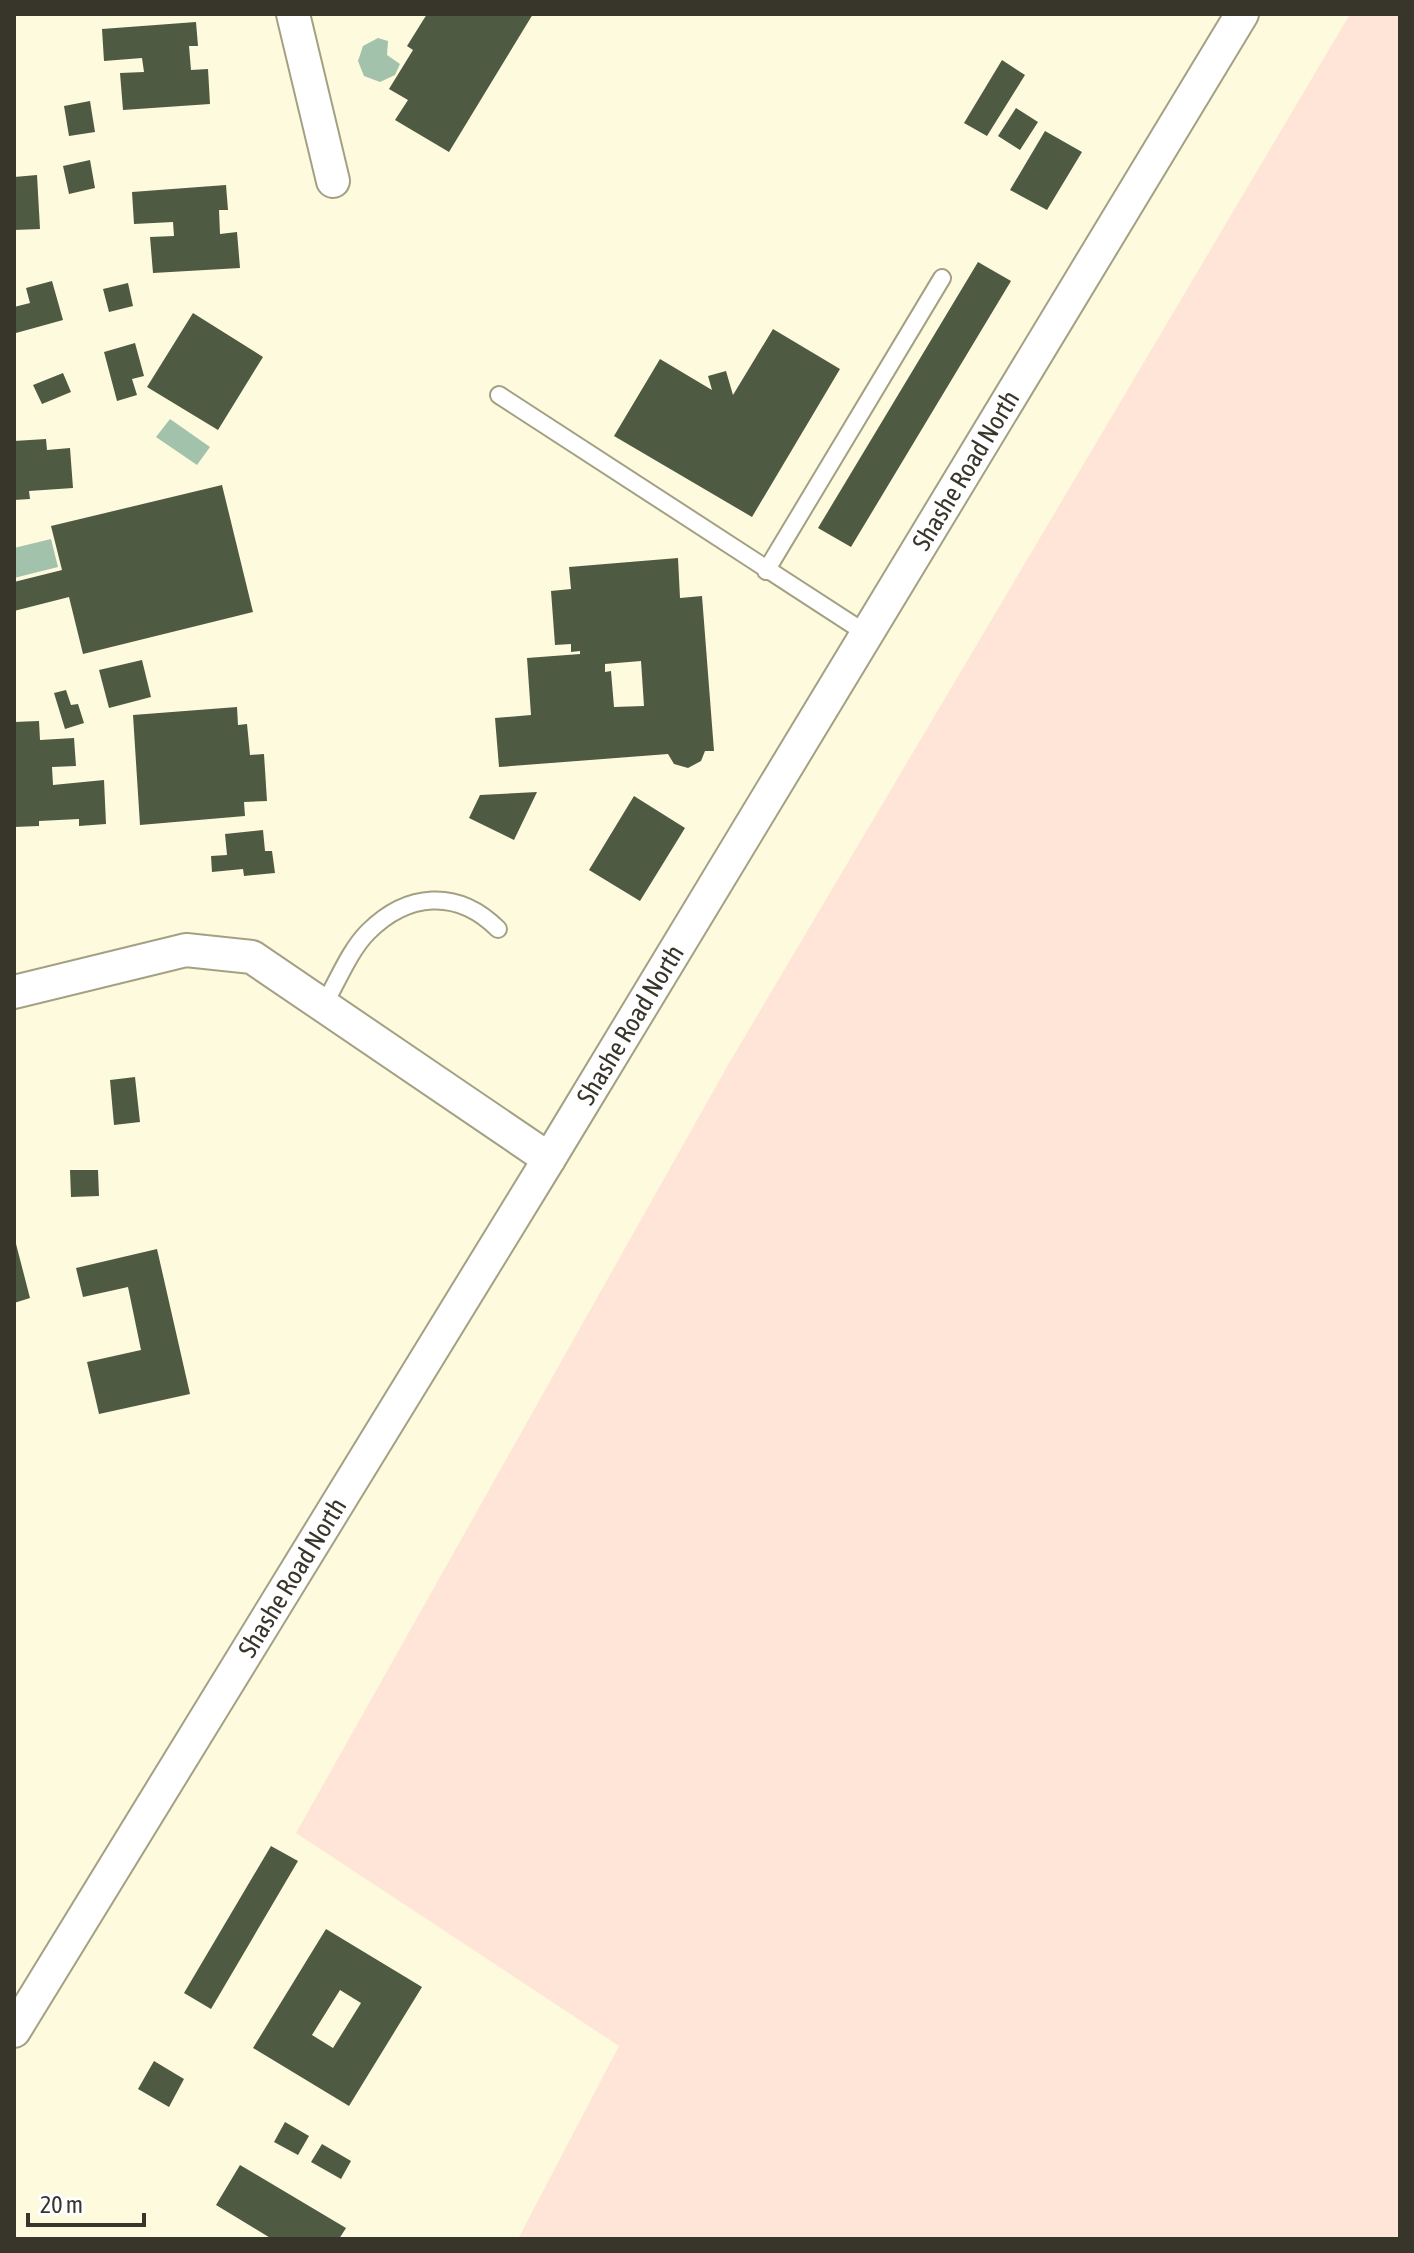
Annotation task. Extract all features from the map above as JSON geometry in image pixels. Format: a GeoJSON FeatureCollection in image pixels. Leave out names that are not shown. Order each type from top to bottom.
{"type":"FeatureCollection","features":[{"type":"Feature","properties":{"kind":"street"},"geometry":{"type":"LineString","coordinates":[[293,14],[333,181]]}},
{"type":"Feature","properties":{"kind":"street","name":"Shashe Road North"},"geometry":{"type":"LineString","coordinates":[[14,2031],[25,1985],[549,1159],[1242,14]]}},
{"type":"Feature","properties":{"kind":"street"},"geometry":{"type":"LineString","coordinates":[[14,992],[186,950],[252,957],[549,1159]]}},
{"type":"Feature","properties":{"kind":"lane"},"geometry":{"type":"LineString","coordinates":[[766,571],[942,278]]}},
{"type":"Feature","properties":{"kind":"lane"},"geometry":{"type":"LineString","coordinates":[[499,395],[867,634]]}},
{"type":"Feature","properties":{"kind":"lane"},"geometry":{"type":"LineString","coordinates":[[323,1006],[366,934],[392,912],[425,898],[454,902],[488,919],[498,929]]}},
{"type":"Feature","properties":{"kind":"shaded area"},"geometry":{"type":"Polygon","coordinates":[[[1350,14],[1400,14],[1400,2239],[518,2239],[619,2046],[296,1833],[728,1065],[1350,14]]]}},
{"type":"Feature","properties":{"kind":"shaded area"},"geometry":{"type":"Polygon","coordinates":[[[378,38],[388,41],[387,55],[400,64],[395,75],[380,82],[364,76],[358,61],[363,46],[378,38]]]}},
{"type":"Feature","properties":{"kind":"shaded area"},"geometry":{"type":"Polygon","coordinates":[[[170,419],[210,447],[197,465],[156,437],[170,419]]]}},
{"type":"Feature","properties":{"kind":"shaded area"},"geometry":{"type":"Polygon","coordinates":[[[51,539],[58,567],[14,578],[14,548],[51,539]]]}},
{"type":"Feature","properties":{"kind":"building"},"geometry":{"type":"Polygon","coordinates":[[[427,14],[533,14],[449,152],[395,120],[408,100],[389,89],[413,50],[407,46],[427,14]]]}},
{"type":"Feature","properties":{"kind":"building"},"geometry":{"type":"Polygon","coordinates":[[[196,22],[198,46],[189,46],[191,70],[208,69],[210,104],[123,110],[120,73],[144,72],[142,58],[104,61],[102,29],[196,22]]]}},
{"type":"Feature","properties":{"kind":"building"},"geometry":{"type":"Polygon","coordinates":[[[1002,60],[1025,75],[987,136],[964,123],[1002,60]]]}},
{"type":"Feature","properties":{"kind":"building"},"geometry":{"type":"Polygon","coordinates":[[[90,101],[95,132],[69,136],[64,106],[90,101]]]}},
{"type":"Feature","properties":{"kind":"building"},"geometry":{"type":"Polygon","coordinates":[[[1016,108],[1038,122],[1020,150],[998,136],[1016,108]]]}},
{"type":"Feature","properties":{"kind":"building"},"geometry":{"type":"Polygon","coordinates":[[[1045,131],[1082,152],[1047,210],[1010,190],[1045,131]]]}},
{"type":"Feature","properties":{"kind":"building"},"geometry":{"type":"Polygon","coordinates":[[[90,160],[95,188],[69,194],[63,166],[90,160]]]}},
{"type":"Feature","properties":{"kind":"building"},"geometry":{"type":"Polygon","coordinates":[[[37,175],[40,229],[14,230],[14,177],[37,175]]]}},
{"type":"Feature","properties":{"kind":"building"},"geometry":{"type":"Polygon","coordinates":[[[226,185],[228,210],[219,210],[220,234],[237,232],[240,268],[153,273],[150,237],[174,236],[173,222],[134,224],[132,192],[226,185]]]}},
{"type":"Feature","properties":{"kind":"building"},"geometry":{"type":"Polygon","coordinates":[[[978,262],[1011,281],[851,547],[818,528],[978,262]]]}},
{"type":"Feature","properties":{"kind":"building"},"geometry":{"type":"Polygon","coordinates":[[[52,281],[63,320],[16,333],[14,307],[30,303],[26,288],[52,281]]]}},
{"type":"Feature","properties":{"kind":"building"},"geometry":{"type":"Polygon","coordinates":[[[128,283],[133,306],[109,312],[103,289],[128,283]]]}},
{"type":"Feature","properties":{"kind":"building"},"geometry":{"type":"Polygon","coordinates":[[[193,313],[263,357],[218,430],[147,387],[193,313]]]}},
{"type":"Feature","properties":{"kind":"building"},"geometry":{"type":"Polygon","coordinates":[[[773,329],[840,369],[752,517],[614,436],[660,359],[712,390],[708,376],[726,371],[733,395],[773,329]]]}},
{"type":"Feature","properties":{"kind":"building"},"geometry":{"type":"Polygon","coordinates":[[[135,343],[144,376],[132,379],[137,395],[117,401],[104,352],[135,343]]]}},
{"type":"Feature","properties":{"kind":"building"},"geometry":{"type":"Polygon","coordinates":[[[63,373],[71,392],[42,404],[33,385],[63,373]]]}},
{"type":"Feature","properties":{"kind":"building"},"geometry":{"type":"Polygon","coordinates":[[[46,439],[47,450],[70,448],[73,488],[29,491],[30,499],[14,500],[14,441],[46,439]]]}},
{"type":"Feature","properties":{"kind":"building"},"geometry":{"type":"Polygon","coordinates":[[[222,485],[253,612],[83,654],[69,597],[14,611],[14,582],[62,570],[51,526],[222,485]]]}},
{"type":"Feature","properties":{"kind":"building"},"geometry":{"type":"Polygon","coordinates":[[[678,558],[680,598],[702,596],[714,751],[705,751],[701,761],[688,768],[674,764],[668,754],[499,767],[495,718],[531,715],[527,658],[580,654],[580,651],[571,652],[571,644],[555,645],[551,591],[571,589],[569,567],[678,558]],[[641,661],[605,664],[605,672],[611,671],[614,707],[644,706],[641,661]]]}},
{"type":"Feature","properties":{"kind":"building"},"geometry":{"type":"Polygon","coordinates":[[[142,660],[151,697],[109,708],[99,670],[142,660]]]}},
{"type":"Feature","properties":{"kind":"building"},"geometry":{"type":"Polygon","coordinates":[[[66,690],[71,705],[78,704],[84,723],[65,729],[54,693],[66,690]]]}},
{"type":"Feature","properties":{"kind":"building"},"geometry":{"type":"Polygon","coordinates":[[[237,707],[238,725],[247,724],[250,755],[264,754],[267,801],[244,802],[245,816],[140,825],[133,715],[237,707]]]}},
{"type":"Feature","properties":{"kind":"building"},"geometry":{"type":"Polygon","coordinates":[[[39,721],[40,740],[74,738],[76,766],[52,767],[53,785],[104,780],[106,824],[79,826],[79,819],[39,821],[39,826],[14,827],[14,722],[39,721]]]}},
{"type":"Feature","properties":{"kind":"building"},"geometry":{"type":"Polygon","coordinates":[[[537,792],[514,840],[469,818],[480,795],[537,792]]]}},
{"type":"Feature","properties":{"kind":"building"},"geometry":{"type":"Polygon","coordinates":[[[634,796],[685,828],[640,901],[589,870],[634,796]]]}},
{"type":"Feature","properties":{"kind":"building"},"geometry":{"type":"Polygon","coordinates":[[[263,830],[265,851],[272,851],[275,873],[244,876],[243,869],[212,872],[211,856],[227,855],[225,834],[263,830]]]}},
{"type":"Feature","properties":{"kind":"building"},"geometry":{"type":"Polygon","coordinates":[[[135,1077],[140,1122],[114,1125],[110,1080],[135,1077]]]}},
{"type":"Feature","properties":{"kind":"building"},"geometry":{"type":"Polygon","coordinates":[[[70,1170],[98,1170],[99,1196],[71,1197],[70,1170]]]}},
{"type":"Feature","properties":{"kind":"building"},"geometry":{"type":"Polygon","coordinates":[[[14,1241],[30,1298],[14,1303],[14,1241]]]}},
{"type":"Feature","properties":{"kind":"building"},"geometry":{"type":"Polygon","coordinates":[[[157,1249],[190,1394],[99,1414],[87,1362],[141,1350],[128,1287],[83,1297],[76,1268],[157,1249]]]}},
{"type":"Feature","properties":{"kind":"building"},"geometry":{"type":"Polygon","coordinates":[[[271,1846],[298,1861],[211,2009],[184,1993],[271,1846]]]}},
{"type":"Feature","properties":{"kind":"building"},"geometry":{"type":"Polygon","coordinates":[[[326,1929],[422,1987],[349,2106],[253,2048],[326,1929]],[[340,1990],[312,2035],[333,2048],[361,2003],[340,1990]]]}},
{"type":"Feature","properties":{"kind":"building"},"geometry":{"type":"Polygon","coordinates":[[[154,2061],[184,2079],[169,2107],[138,2089],[154,2061]]]}},
{"type":"Feature","properties":{"kind":"building"},"geometry":{"type":"Polygon","coordinates":[[[285,2122],[309,2136],[298,2155],[274,2142],[285,2122]]]}},
{"type":"Feature","properties":{"kind":"building"},"geometry":{"type":"Polygon","coordinates":[[[322,2144],[351,2161],[341,2179],[311,2162],[322,2144]]]}},
{"type":"Feature","properties":{"kind":"building"},"geometry":{"type":"Polygon","coordinates":[[[240,2165],[346,2228],[339,2239],[272,2239],[216,2205],[240,2165]]]}}]}
